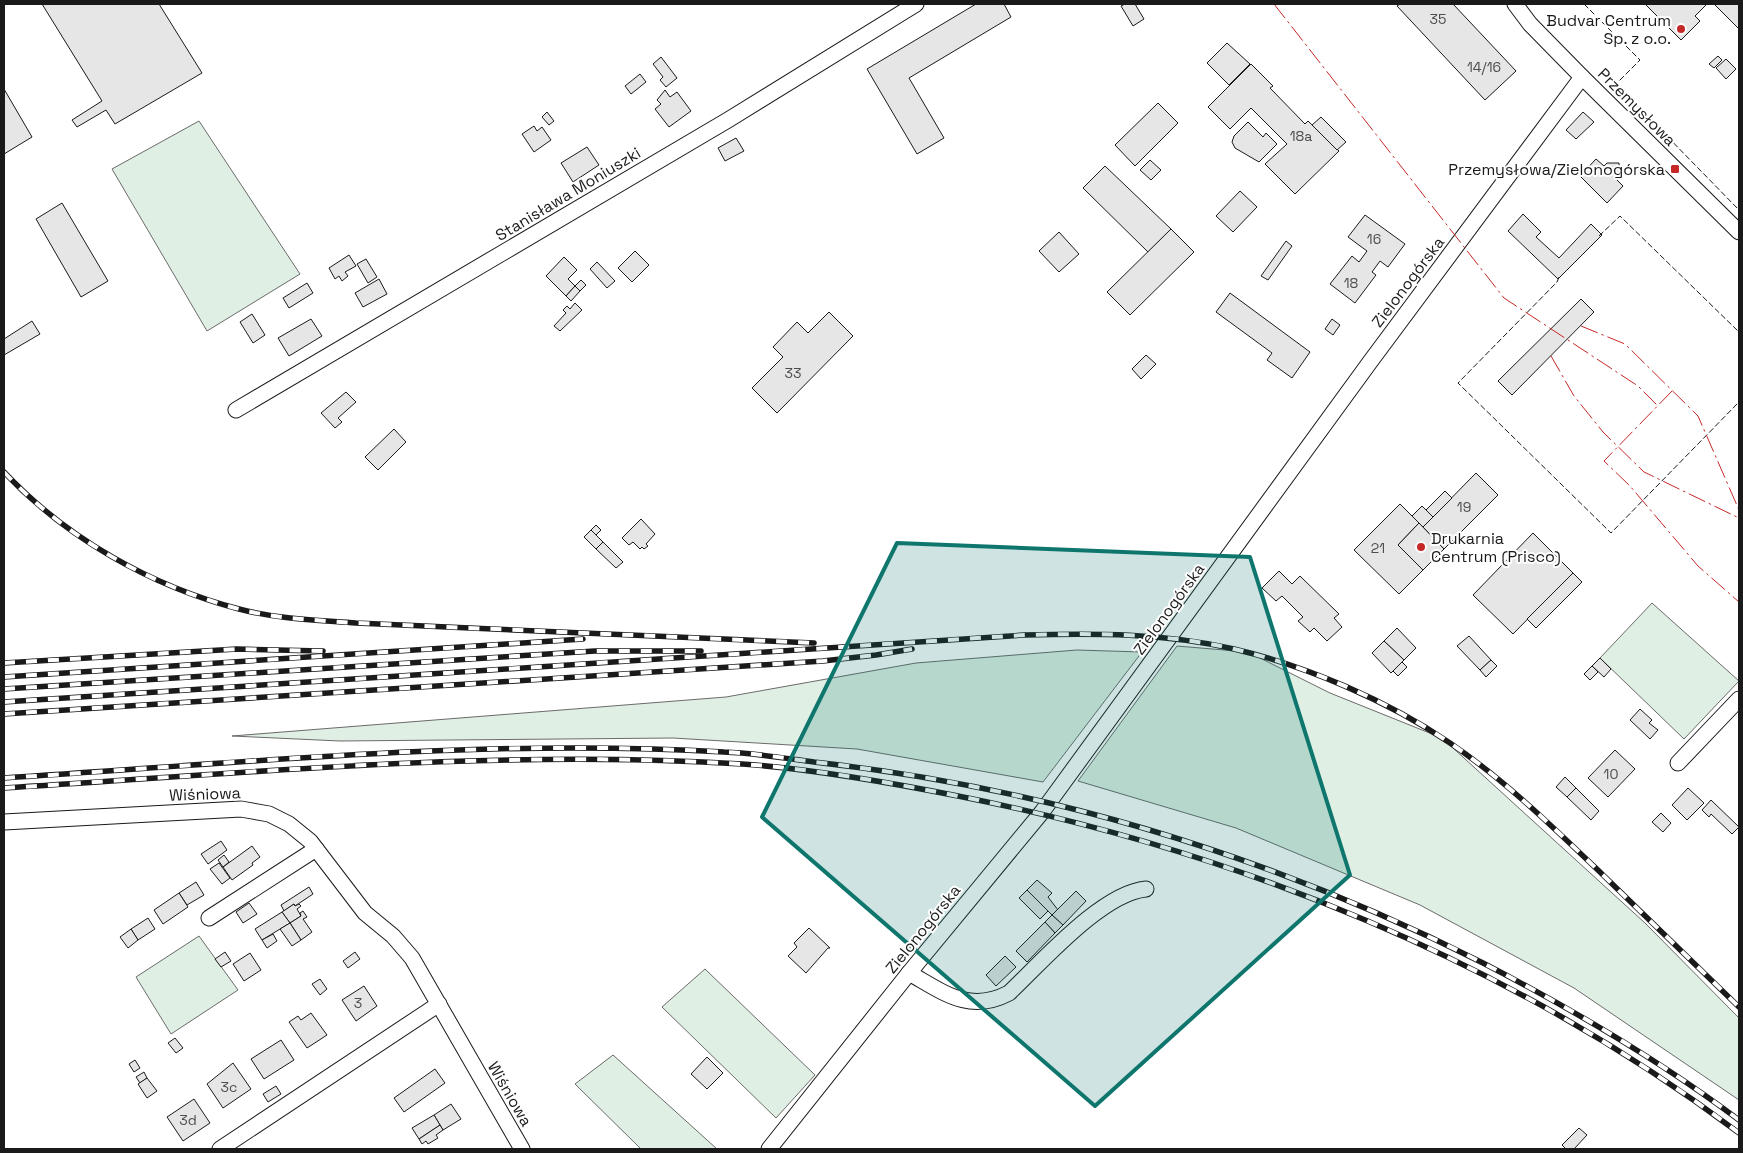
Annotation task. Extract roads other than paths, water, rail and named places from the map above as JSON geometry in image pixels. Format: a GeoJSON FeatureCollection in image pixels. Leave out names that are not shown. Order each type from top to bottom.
{"type":"FeatureCollection","features":[{"type":"Feature","properties":{"kind":"street","name":"Stanisława Moniuszki"},"geometry":{"type":"LineString","coordinates":[[236,410],[728,120],[916,4]]}},
{"type":"Feature","properties":{"kind":"street","name":"Przemysłowa"},"geometry":{"type":"LineString","coordinates":[[1515,4],[1530,24],[1582,77],[1739,232]]}},
{"type":"Feature","properties":{"kind":"street","name":"Zielonogórska"},"geometry":{"type":"LineString","coordinates":[[769,1149],[909,973],[1042,812],[1376,354],[1582,77]]}},
{"type":"Feature","properties":{"kind":"street"},"geometry":{"type":"LineString","coordinates":[[1678,763],[1739,699]]}},
{"type":"Feature","properties":{"kind":"street","name":"Wiśniowa"},"geometry":{"type":"LineString","coordinates":[[4,822],[241,809],[269,814],[289,824],[316,849],[365,914],[393,936],[412,958],[522,1149]]}},
{"type":"Feature","properties":{"kind":"street"},"geometry":{"type":"LineString","coordinates":[[209,918],[316,849]]}},
{"type":"Feature","properties":{"kind":"street"},"geometry":{"type":"LineString","coordinates":[[909,973],[956,999],[981,1003],[998,999],[1009,993],[1098,910],[1116,898],[1136,890],[1146,889]]}},
{"type":"Feature","properties":{"kind":"street"},"geometry":{"type":"LineString","coordinates":[[220,1149],[439,1004]]}},
{"type":"Feature","properties":{"kind":"railway"},"geometry":{"type":"LineString","coordinates":[[4,472],[54,518],[112,557],[174,587],[206,599],[253,612],[297,619],[356,623],[814,643]]}},
{"type":"Feature","properties":{"kind":"railway"},"geometry":{"type":"LineString","coordinates":[[4,702],[1024,635],[1130,635],[1208,644],[1262,656],[1318,675],[1374,699],[1450,743],[1491,773],[1548,823],[1739,1007]]}},
{"type":"Feature","properties":{"kind":"railway"},"geometry":{"type":"LineString","coordinates":[[4,677],[583,639]]}},
{"type":"Feature","properties":{"kind":"railway"},"geometry":{"type":"LineString","coordinates":[[4,663],[237,649],[323,651]]}},
{"type":"Feature","properties":{"kind":"railway"},"geometry":{"type":"LineString","coordinates":[[4,714],[823,661],[912,649]]}},
{"type":"Feature","properties":{"kind":"railway"},"geometry":{"type":"LineString","coordinates":[[4,689],[595,651],[701,651]]}},
{"type":"Feature","properties":{"kind":"railway"},"geometry":{"type":"LineString","coordinates":[[4,778],[364,754],[454,750],[634,748],[758,755],[902,774],[988,789],[1074,809],[1158,832],[1241,860],[1323,891],[1404,925],[1483,963],[1582,1017],[1646,1056],[1739,1120]]}},
{"type":"Feature","properties":{"kind":"railway"},"geometry":{"type":"LineString","coordinates":[[4,788],[373,765],[557,759],[650,760],[769,766],[850,777],[958,796],[1062,819],[1166,848],[1268,882],[1368,921],[1465,966],[1560,1016],[1651,1072],[1739,1133]]}},
{"type":"Feature","properties":{"kind":"place","name":"Budvar Centrum Sp. z o.o."},"geometry":{"type":"Point","coordinates":[1681,29]}},
{"type":"Feature","properties":{"kind":"place","name":"Przemysłowa/Zielonogórska"},"geometry":{"type":"Point","coordinates":[1675,169]}},
{"type":"Feature","properties":{"kind":"place","name":"Drukarnia Centrum (Prisco)"},"geometry":{"type":"Point","coordinates":[1421,547]}}]}
